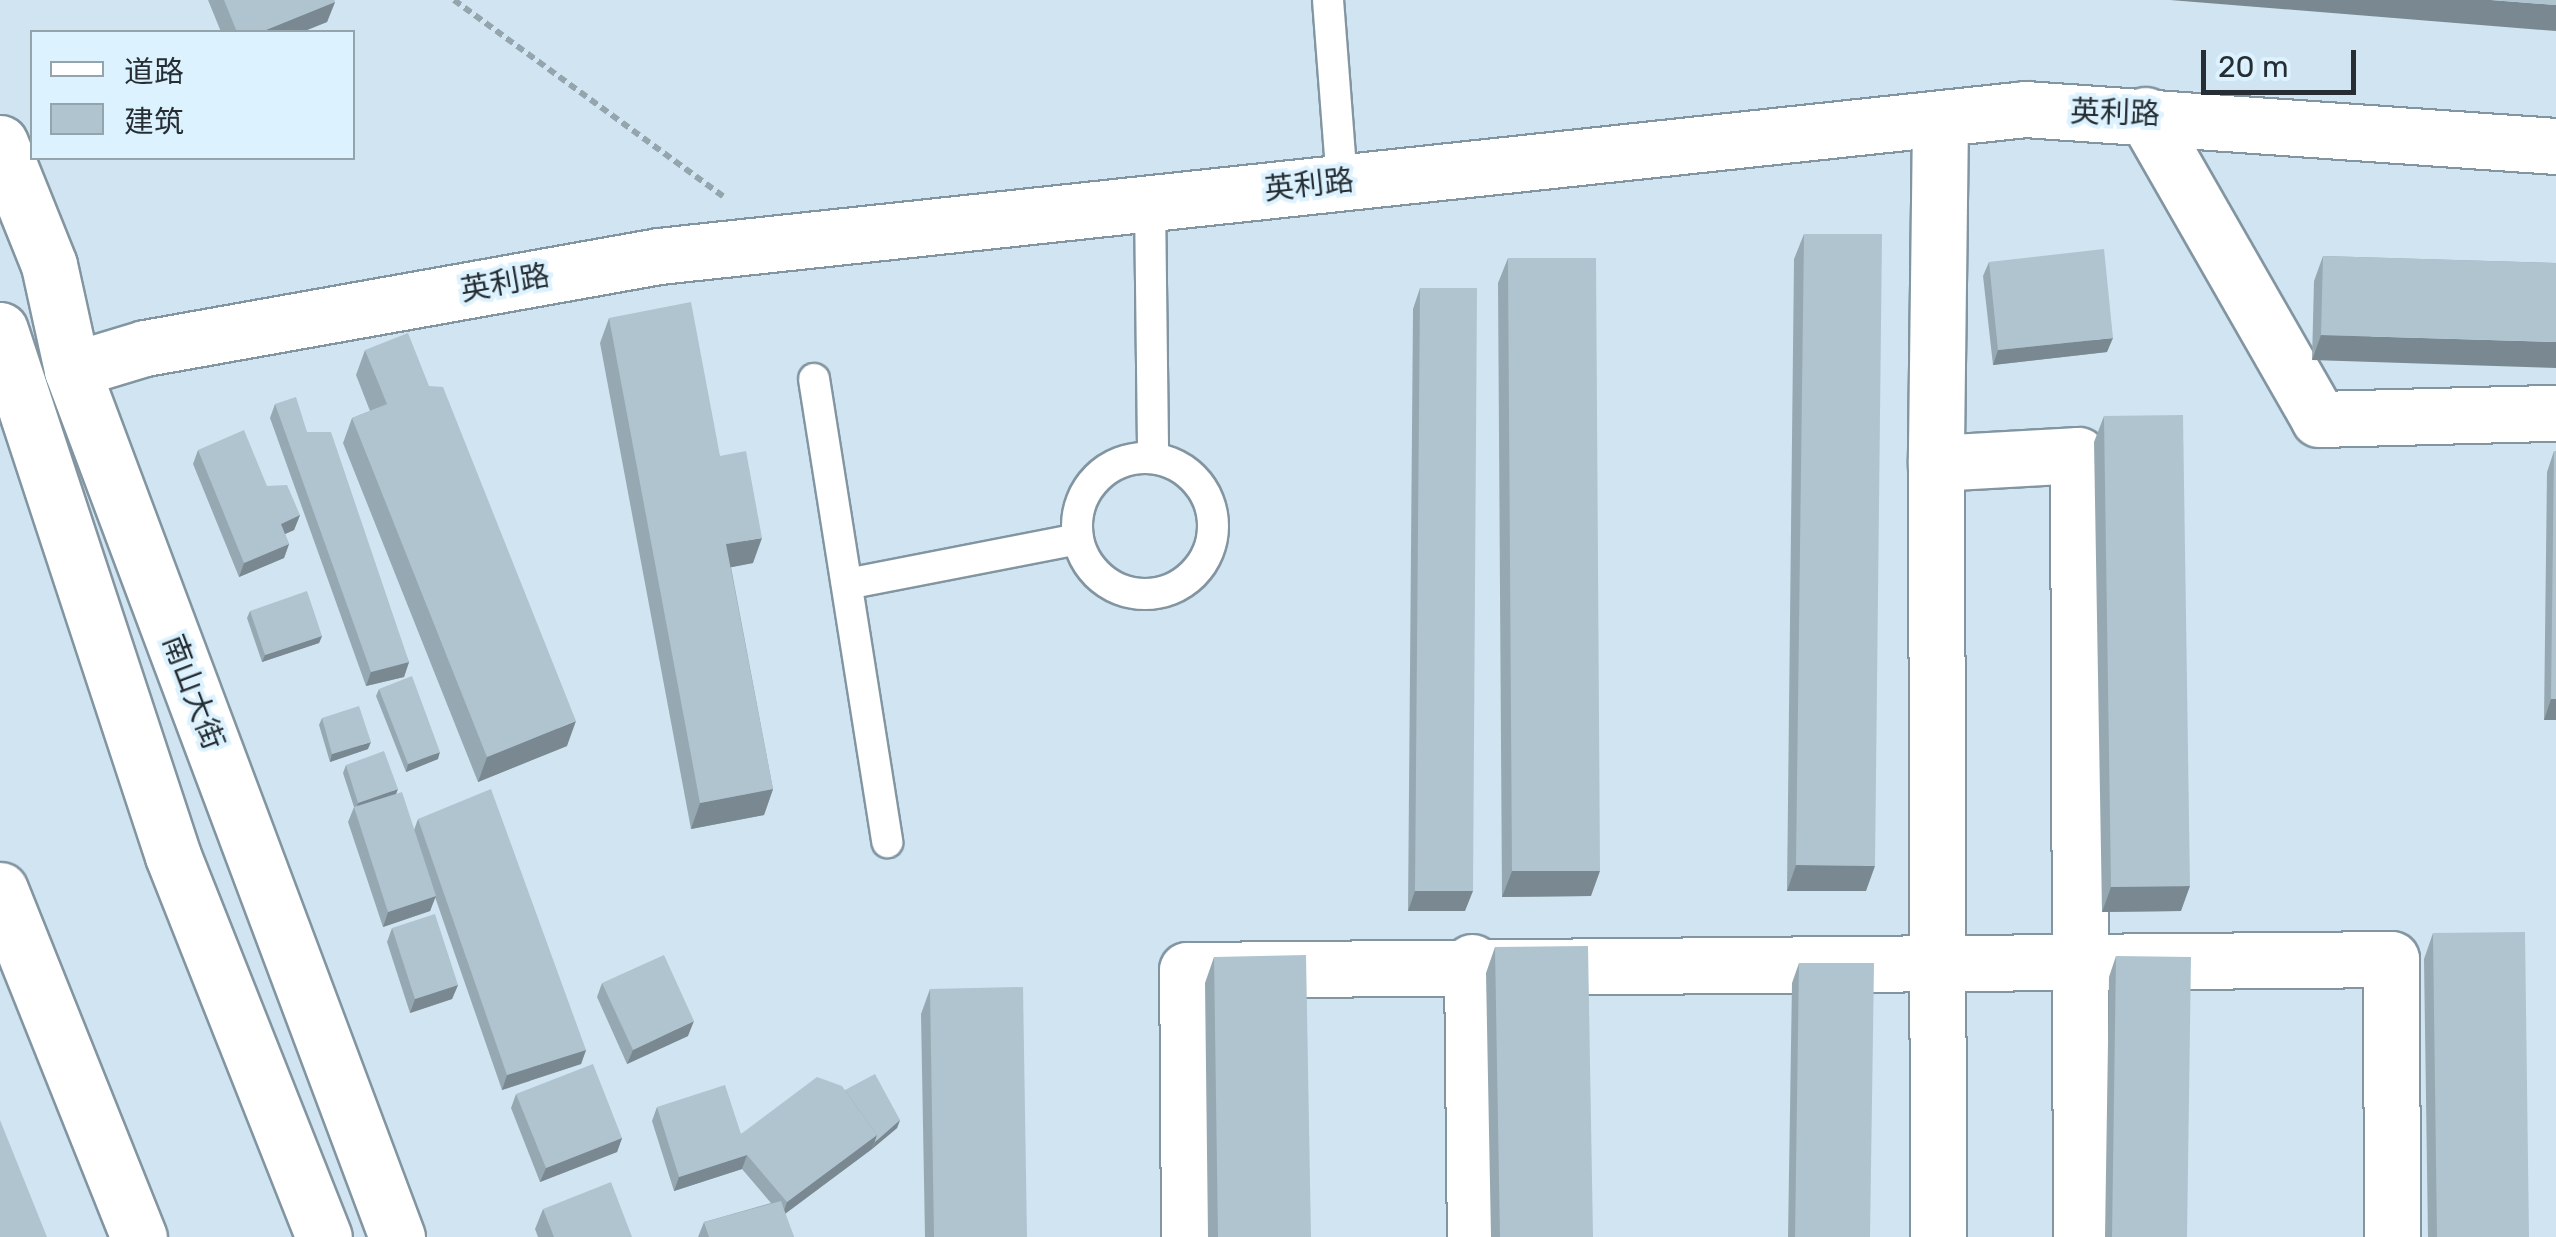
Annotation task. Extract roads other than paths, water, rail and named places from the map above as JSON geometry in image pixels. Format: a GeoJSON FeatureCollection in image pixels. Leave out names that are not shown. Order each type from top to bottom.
{"type":"FeatureCollection","features":[{"type":"Feature","properties":{"kind":"street","name":"英利路"},"geometry":{"type":"LineString","coordinates":[[5,359],[72,370],[145,348],[640,259],[788,246],[1150,201],[2025,110],[2145,114],[2556,146]]}},
{"type":"Feature","properties":{"kind":"street"},"geometry":{"type":"LineString","coordinates":[[2145,114],[2319,419],[2556,413]]}},
{"type":"Feature","properties":{"kind":"street"},"geometry":{"type":"LineString","coordinates":[[1938,1237],[1936,463],[1940,120]]}},
{"type":"Feature","properties":{"kind":"street","name":"南山大街"},"geometry":{"type":"LineString","coordinates":[[0,144],[48,265],[72,370],[397,1237]]}},
{"type":"Feature","properties":{"kind":"street"},"geometry":{"type":"LineString","coordinates":[[5,359],[173,856],[324,1237]]}},
{"type":"Feature","properties":{"kind":"street"},"geometry":{"type":"LineString","coordinates":[[1936,463],[2078,455],[2081,1237]]}},
{"type":"Feature","properties":{"kind":"street"},"geometry":{"type":"LineString","coordinates":[[0,890],[140,1237]]}},
{"type":"Feature","properties":{"kind":"street"},"geometry":{"type":"LineString","coordinates":[[1189,1237],[1187,970],[1472,962],[2391,960],[2392,1237]]}},
{"type":"Feature","properties":{"kind":"street"},"geometry":{"type":"LineString","coordinates":[[1472,962],[1474,1237]]}},
{"type":"Feature","properties":{"kind":"lane"},"geometry":{"type":"LineString","coordinates":[[1328,0],[1342,181]]}},
{"type":"Feature","properties":{"kind":"lane"},"geometry":{"type":"LineString","coordinates":[[1150,201],[1154,458]]}},
{"type":"Feature","properties":{"kind":"lane"},"geometry":{"type":"LineString","coordinates":[[814,379],[887,842]]}},
{"type":"Feature","properties":{"kind":"lane"},"geometry":{"type":"LineString","coordinates":[[1154,458],[1181,467],[1208,502],[1211,545],[1197,571],[1174,589],[1116,588],[1090,568],[1078,539],[1079,508],[1095,479],[1122,462],[1154,458]]}},
{"type":"Feature","properties":{"kind":"lane"},"geometry":{"type":"LineString","coordinates":[[847,584],[1078,539]]}}]}
